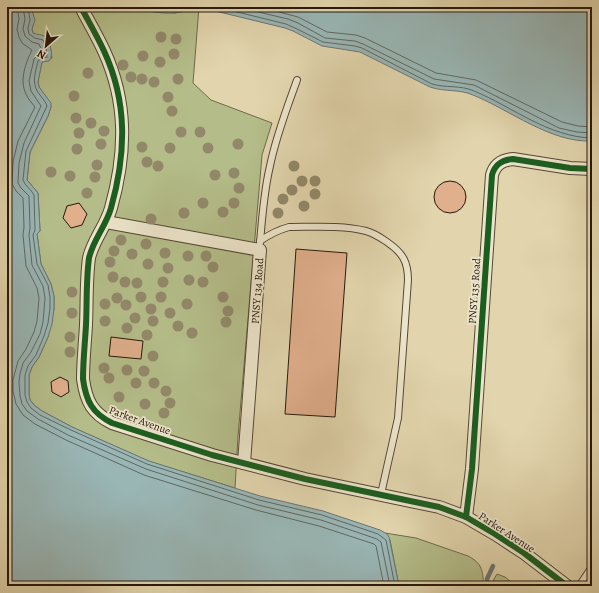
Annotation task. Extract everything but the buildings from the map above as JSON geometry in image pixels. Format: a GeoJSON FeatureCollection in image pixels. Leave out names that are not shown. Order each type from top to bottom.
{"type":"FeatureCollection","features":[{"type":"Feature","properties":{"kind":"street","name":"Parker Avenue"},"geometry":{"type":"LineString","coordinates":[[83,11],[104,52],[117,86],[121,107],[123,147],[112,203],[106,222],[94,243],[90,257],[83,370],[84,387],[90,404],[103,418],[112,423],[212,455],[305,479],[439,507],[466,517],[524,553],[567,586]]}},
{"type":"Feature","properties":{"kind":"street","name":"PNSY 135 Road"},"geometry":{"type":"LineString","coordinates":[[466,517],[472,469],[492,175],[494,168],[505,159],[513,159],[570,168],[592,169]]}},
{"type":"Feature","properties":{"kind":"street","name":"PNSY 134 Road"},"geometry":{"type":"LineString","coordinates":[[106,222],[260,246],[244,463]]}},
{"type":"Feature","properties":{"kind":"lane"},"geometry":{"type":"LineString","coordinates":[[260,246],[269,167],[276,140],[297,80]]}},
{"type":"Feature","properties":{"kind":"lane"},"geometry":{"type":"LineString","coordinates":[[260,246],[269,234],[289,227],[356,229],[367,231],[377,236],[398,250],[405,260],[408,268],[408,280],[398,418],[384,475],[381,494]]}},
{"type":"Feature","properties":{"kind":"lane"},"geometry":{"type":"LineString","coordinates":[[579,586],[592,567]]}},
{"type":"Feature","properties":{"kind":"green space"},"geometry":{"type":"Polygon","coordinates":[[[31,7],[133,7],[151,11],[175,13],[199,7],[193,83],[211,100],[272,123],[262,155],[238,436],[235,488],[148,461],[72,427],[42,411],[30,400],[29,375],[48,337],[54,309],[54,297],[51,284],[41,264],[37,234],[40,231],[38,193],[27,180],[30,152],[51,107],[39,87],[38,81],[42,62],[52,58],[50,46],[33,33],[32,29],[34,20],[31,7]]]}},
{"type":"Feature","properties":{"kind":"green space"},"geometry":{"type":"Polygon","coordinates":[[[385,533],[416,538],[468,556],[477,562],[481,568],[484,586],[399,586],[390,540],[385,533]]]}},
{"type":"Feature","properties":{"kind":"green space"},"geometry":{"type":"Polygon","coordinates":[[[497,574],[505,577],[516,586],[490,586],[497,574]]]}},
{"type":"Feature","properties":{"kind":"water"},"geometry":{"type":"Polygon","coordinates":[[[7,7],[31,7],[35,20],[32,29],[33,33],[46,37],[51,52],[51,58],[49,61],[42,62],[38,82],[39,87],[51,103],[51,107],[30,152],[27,180],[38,193],[40,231],[37,234],[41,264],[51,284],[54,296],[54,308],[52,324],[48,337],[29,375],[30,400],[42,411],[72,427],[149,461],[260,496],[323,511],[380,530],[389,537],[399,586],[7,586],[7,7]]]}},
{"type":"Feature","properties":{"kind":"water"},"geometry":{"type":"Polygon","coordinates":[[[133,7],[592,7],[592,141],[561,137],[468,93],[441,90],[430,87],[360,52],[322,46],[285,28],[203,8],[170,13],[154,12],[133,7]]]}},
{"type":"Feature","properties":{"kind":"waterway"},"geometry":{"type":"LineString","coordinates":[[488,586],[487,579],[493,566]]}},
{"type":"Feature","properties":{"kind":"cycle path"},"geometry":{"type":"LineString","coordinates":[[83,11],[102,46],[112,70],[121,109],[122,129],[120,168],[116,188],[109,215],[93,245],[88,266],[83,379],[86,394],[91,406],[99,415],[112,423],[212,455],[305,479],[439,507],[466,517],[524,553],[567,586]]}},
{"type":"Feature","properties":{"kind":"cycle path"},"geometry":{"type":"LineString","coordinates":[[466,517],[472,469],[493,171],[500,163],[513,159],[570,168],[592,169]]}}]}
